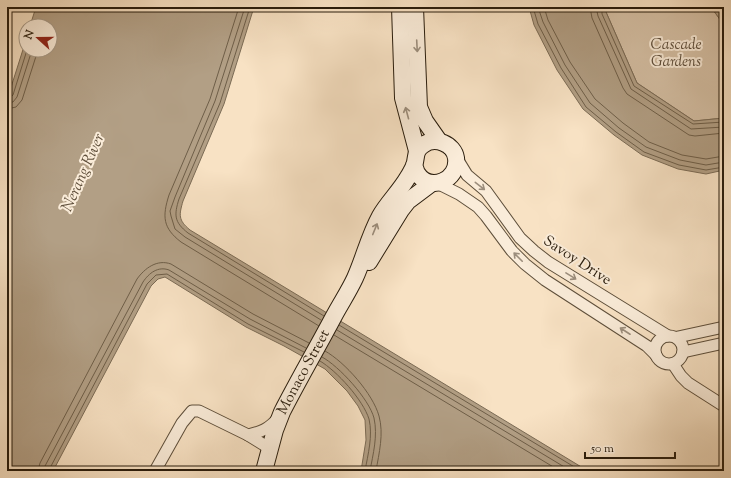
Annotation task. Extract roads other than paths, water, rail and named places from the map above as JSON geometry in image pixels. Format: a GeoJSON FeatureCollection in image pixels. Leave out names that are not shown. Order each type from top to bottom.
{"type":"FeatureCollection","features":[{"type":"Feature","properties":{"kind":"street"},"geometry":{"type":"LineString","coordinates":[[400,7],[411,75],[419,107],[425,121],[439,141]]}},
{"type":"Feature","properties":{"kind":"street"},"geometry":{"type":"LineString","coordinates":[[415,7],[411,75],[403,98],[416,158],[417,173],[424,180],[435,183],[444,181],[450,177],[456,164],[456,156],[452,149],[439,141],[431,141],[423,145],[416,158]]}},
{"type":"Feature","properties":{"kind":"street","name":"Savoy Drive"},"geometry":{"type":"LineString","coordinates":[[456,156],[467,175],[486,191],[520,238],[534,251],[548,262],[673,336]]}},
{"type":"Feature","properties":{"kind":"street","name":"Monaco Street"},"geometry":{"type":"LineString","coordinates":[[264,471],[282,412],[355,278],[379,218],[387,204],[405,182],[416,158]]}},
{"type":"Feature","properties":{"kind":"street","name":"Monaco Street"},"geometry":{"type":"LineString","coordinates":[[355,278],[364,269],[404,206],[416,194],[435,183]]}},
{"type":"Feature","properties":{"kind":"street","name":"Savoy Drive"},"geometry":{"type":"LineString","coordinates":[[435,183],[459,194],[478,207],[512,251],[545,280],[647,346],[656,355]]}},
{"type":"Feature","properties":{"kind":"street"},"geometry":{"type":"LineString","coordinates":[[673,336],[682,344],[683,352],[680,359],[673,364],[664,363],[658,359],[655,348],[658,341],[662,338],[711,329],[724,327]]}},
{"type":"Feature","properties":{"kind":"street"},"geometry":{"type":"LineString","coordinates":[[683,352],[719,344],[711,329]]}},
{"type":"Feature","properties":{"kind":"street"},"geometry":{"type":"LineString","coordinates":[[673,364],[688,383],[724,406]]}},
{"type":"Feature","properties":{"kind":"street"},"geometry":{"type":"LineString","coordinates":[[155,471],[182,423],[192,412],[199,411],[270,448]]}},
{"type":"Feature","properties":{"kind":"street"},"geometry":{"type":"LineString","coordinates":[[248,436],[268,428],[282,412]]}},
{"type":"Feature","properties":{"kind":"water","name":"Nerang River"},"geometry":{"type":"Polygon","coordinates":[[[36,7],[254,7],[224,104],[183,201],[180,217],[183,223],[190,230],[588,471],[361,471],[366,440],[365,420],[358,406],[347,391],[325,369],[246,327],[165,277],[158,279],[151,286],[53,471],[7,471],[7,100],[20,58],[58,58],[58,18],[33,18],[36,7]]]}},
{"type":"Feature","properties":{"kind":"water"},"geometry":{"type":"Polygon","coordinates":[[[529,7],[605,7],[637,83],[694,121],[724,118],[724,170],[706,174],[678,169],[642,155],[614,135],[583,109],[557,70],[534,25],[529,7]]]}},
{"type":"Feature","properties":{"kind":"water"},"geometry":{"type":"Polygon","coordinates":[[[711,7],[724,7],[724,25],[711,7]]]}},
{"type":"Feature","properties":{"kind":"park label","name":"Cascade Gardens"},"geometry":{"type":"Point","coordinates":[676,54]}}]}
